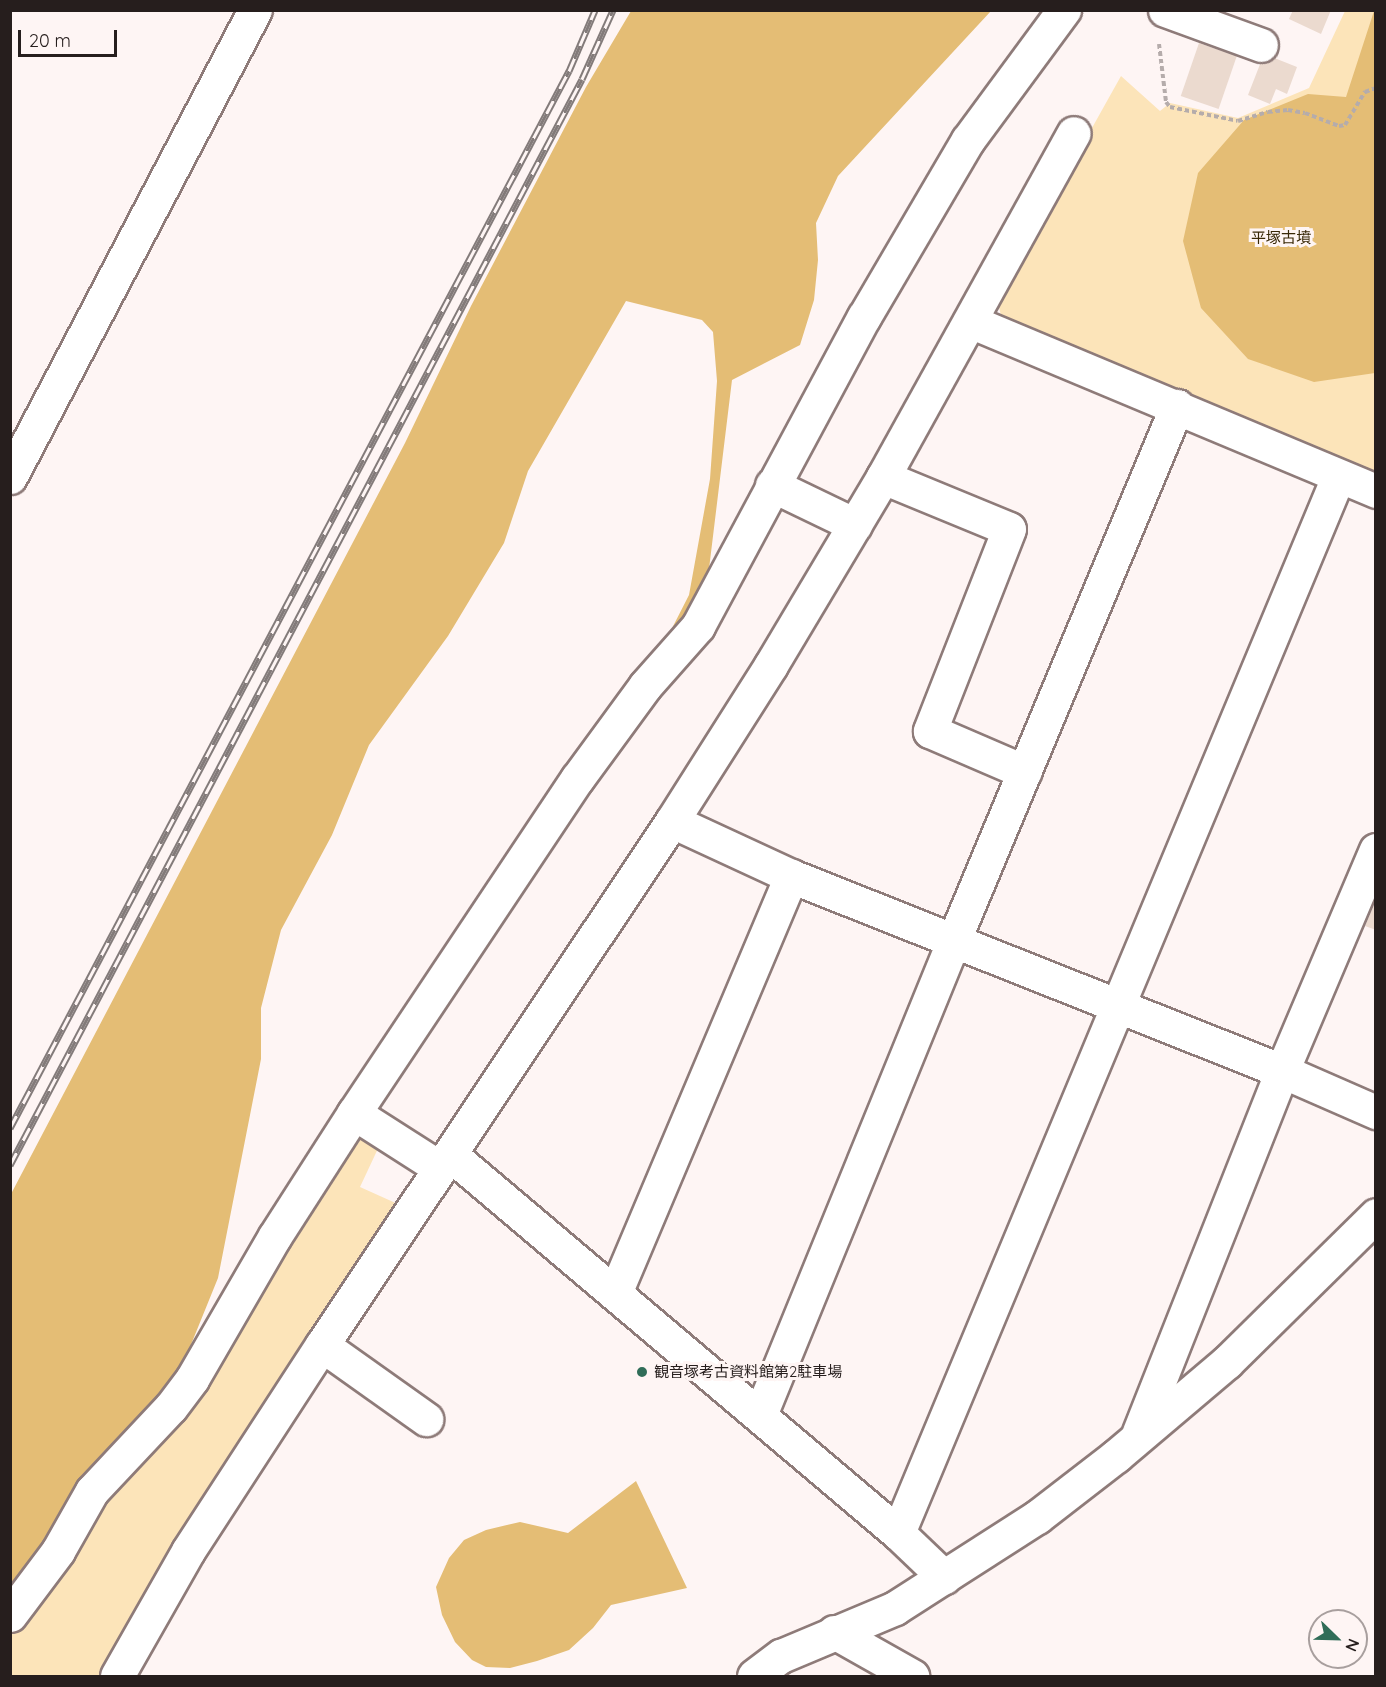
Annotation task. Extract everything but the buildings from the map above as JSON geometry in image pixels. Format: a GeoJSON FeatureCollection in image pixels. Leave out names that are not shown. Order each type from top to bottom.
{"type":"FeatureCollection","features":[{"type":"Feature","properties":{"kind":"street"},"geometry":{"type":"LineString","coordinates":[[10,477],[255,10]]}},
{"type":"Feature","properties":{"kind":"street"},"geometry":{"type":"LineString","coordinates":[[10,1615],[58,1551],[92,1491],[158,1420],[192,1379],[275,1236],[354,1113],[577,779],[645,686],[698,626],[864,317],[968,140],[1064,10]]}},
{"type":"Feature","properties":{"kind":"street"},"geometry":{"type":"LineString","coordinates":[[1162,22],[1261,45]]}},
{"type":"Feature","properties":{"kind":"street"},"geometry":{"type":"LineString","coordinates":[[117,1677],[188,1551],[322,1345],[672,821],[855,525],[972,322],[1074,133]]}},
{"type":"Feature","properties":{"kind":"street"},"geometry":{"type":"LineString","coordinates":[[972,322],[1376,491]]}},
{"type":"Feature","properties":{"kind":"street"},"geometry":{"type":"LineString","coordinates":[[760,1415],[953,942],[1177,406]]}},
{"type":"Feature","properties":{"kind":"street"},"geometry":{"type":"LineString","coordinates":[[883,477],[1009,529],[930,731],[1025,772]]}},
{"type":"Feature","properties":{"kind":"street"},"geometry":{"type":"LineString","coordinates":[[898,1533],[1338,477]]}},
{"type":"Feature","properties":{"kind":"street"},"geometry":{"type":"LineString","coordinates":[[772,485],[855,525]]}},
{"type":"Feature","properties":{"kind":"street"},"geometry":{"type":"LineString","coordinates":[[672,821],[791,876],[1282,1071],[1376,1112]]}},
{"type":"Feature","properties":{"kind":"street"},"geometry":{"type":"LineString","coordinates":[[1138,1436],[1282,1071],[1376,850]]}},
{"type":"Feature","properties":{"kind":"street"},"geometry":{"type":"LineString","coordinates":[[615,1293],[791,876]]}},
{"type":"Feature","properties":{"kind":"street"},"geometry":{"type":"LineString","coordinates":[[354,1113],[445,1162],[615,1293],[898,1533],[944,1576]]}},
{"type":"Feature","properties":{"kind":"street"},"geometry":{"type":"LineString","coordinates":[[754,1677],[781,1656],[895,1608],[1037,1517],[1116,1456],[1227,1362],[1376,1215]]}},
{"type":"Feature","properties":{"kind":"street"},"geometry":{"type":"LineString","coordinates":[[322,1345],[426,1419]]}},
{"type":"Feature","properties":{"kind":"street"},"geometry":{"type":"LineString","coordinates":[[834,1632],[912,1677]]}},
{"type":"Feature","properties":{"kind":"path"},"geometry":{"type":"LineString","coordinates":[[1162,22],[1166,102],[1170,107],[1238,121],[1268,112],[1288,111],[1305,113],[1339,126],[1345,125],[1365,92],[1376,88]]}},
{"type":"Feature","properties":{"kind":"green space"},"geometry":{"type":"Polygon","coordinates":[[[631,11],[991,11],[838,176],[816,223],[818,260],[814,300],[800,345],[732,380],[709,569],[699,605],[665,642],[689,595],[710,479],[717,381],[713,332],[702,320],[626,301],[528,471],[504,543],[448,636],[369,745],[332,835],[281,930],[261,1008],[261,1059],[218,1278],[190,1347],[142,1431],[11,1596],[11,1194],[405,443],[471,306],[586,87],[631,11]]]}},
{"type":"Feature","properties":{"kind":"green space"},"geometry":{"type":"Polygon","coordinates":[[[1345,11],[1375,11],[1375,479],[1002,320],[997,298],[1121,76],[1160,111],[1170,103],[1238,118],[1309,88],[1345,11]]]}},
{"type":"Feature","properties":{"kind":"green space","name":"平塚古墳"},"geometry":{"type":"Polygon","coordinates":[[[1374,11],[1375,373],[1314,382],[1248,359],[1201,308],[1183,241],[1198,173],[1244,120],[1308,94],[1346,97],[1374,11]]]}},
{"type":"Feature","properties":{"kind":"green space"},"geometry":{"type":"Polygon","coordinates":[[[365,1130],[382,1140],[360,1187],[400,1205],[103,1676],[11,1676],[10,1629],[348,1135],[365,1130]]]}},
{"type":"Feature","properties":{"kind":"green space"},"geometry":{"type":"Polygon","coordinates":[[[636,1481],[687,1588],[611,1605],[593,1628],[569,1650],[537,1661],[510,1668],[486,1667],[472,1660],[455,1642],[442,1615],[436,1587],[449,1558],[464,1540],[486,1530],[520,1522],[568,1533],[636,1481]]]}},
{"type":"Feature","properties":{"kind":"railway"},"geometry":{"type":"LineString","coordinates":[[10,1128],[569,71],[595,10]]}},
{"type":"Feature","properties":{"kind":"railway"},"geometry":{"type":"LineString","coordinates":[[10,1165],[582,79],[613,10]]}},
{"type":"Feature","properties":{"kind":"place","name":"観音塚考古資料館第2駐車場"},"geometry":{"type":"Point","coordinates":[642,1372]}}]}
